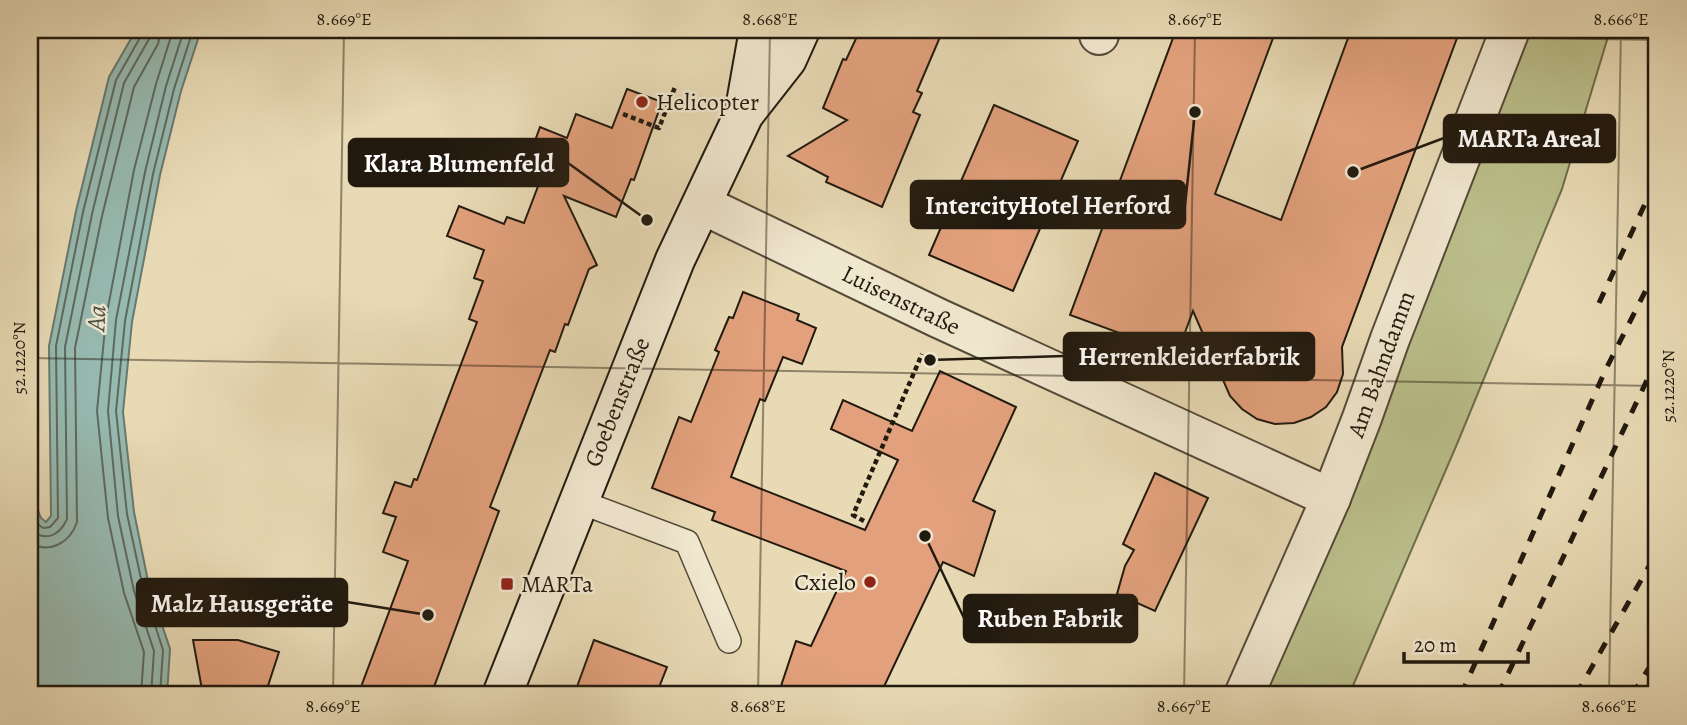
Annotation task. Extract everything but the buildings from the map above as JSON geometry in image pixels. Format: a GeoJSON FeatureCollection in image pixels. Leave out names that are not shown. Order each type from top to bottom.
{"type":"FeatureCollection","features":[{"type":"Feature","properties":{"kind":"street","name":"Goebenstraße"},"geometry":{"type":"LineString","coordinates":[[744,114],[759,30]]}},
{"type":"Feature","properties":{"kind":"street","name":"Goebenstraße"},"geometry":{"type":"LineString","coordinates":[[502,695],[675,260],[744,114],[787,59],[800,30]]}},
{"type":"Feature","properties":{"kind":"street","name":"Am Bahndamm"},"geometry":{"type":"LineString","coordinates":[[1244,695],[1331,498],[1510,30]]}},
{"type":"Feature","properties":{"kind":"street","name":"Luisenstraße"},"geometry":{"type":"LineString","coordinates":[[703,205],[938,318],[1331,498]]}},
{"type":"Feature","properties":{"kind":"lane"},"geometry":{"type":"LineString","coordinates":[[578,501],[687,542],[729,641]]}},
{"type":"Feature","properties":{"kind":"path"},"geometry":{"type":"LineString","coordinates":[[622,114],[659,128],[675,87]]}},
{"type":"Feature","properties":{"kind":"path"},"geometry":{"type":"LineString","coordinates":[[864,521],[853,515],[938,318]]}},
{"type":"Feature","properties":{"kind":"green space"},"geometry":{"type":"Polygon","coordinates":[[[1527,30],[1610,30],[1562,189],[1457,444],[1349,695],[1260,695],[1527,30]]]}},
{"type":"Feature","properties":{"kind":"water","name":"Aa"},"geometry":{"type":"Polygon","coordinates":[[[136,30],[201,30],[181,91],[160,175],[132,322],[123,412],[134,512],[149,586],[170,649],[167,695],[30,695],[30,490],[41,518],[46,522],[51,516],[49,346],[76,211],[109,77],[136,30]]]}},
{"type":"Feature","properties":{"kind":"railway"},"geometry":{"type":"LineString","coordinates":[[1599,303],[1657,178]]}},
{"type":"Feature","properties":{"kind":"railway"},"geometry":{"type":"LineString","coordinates":[[1461,695],[1605,371],[1657,268]]}},
{"type":"Feature","properties":{"kind":"railway"},"geometry":{"type":"LineString","coordinates":[[1498,695],[1657,359]]}},
{"type":"Feature","properties":{"kind":"railway"},"geometry":{"type":"LineString","coordinates":[[1576,695],[1657,552]]}},
{"type":"Feature","properties":{"kind":"railway"},"geometry":{"type":"LineString","coordinates":[[1632,695],[1657,655]]}},
{"type":"Feature","properties":{"kind":"place","name":"Helicopter"},"geometry":{"type":"Point","coordinates":[642,102]}},
{"type":"Feature","properties":{"kind":"place","name":"IntercityHotel Herford"},"geometry":{"type":"Point","coordinates":[1195,112]}},
{"type":"Feature","properties":{"kind":"place","name":"MARTa Areal"},"geometry":{"type":"Point","coordinates":[1353,172]}},
{"type":"Feature","properties":{"kind":"place","name":"Klara Blumenfeld"},"geometry":{"type":"Point","coordinates":[647,220]}},
{"type":"Feature","properties":{"kind":"place","name":"Herrenkleiderfabrik"},"geometry":{"type":"Point","coordinates":[930,360]}},
{"type":"Feature","properties":{"kind":"place","name":"Ruben Fabrik"},"geometry":{"type":"Point","coordinates":[925,536]}},
{"type":"Feature","properties":{"kind":"place","name":"Cxielo"},"geometry":{"type":"Point","coordinates":[870,582]}},
{"type":"Feature","properties":{"kind":"place","name":"MARTa"},"geometry":{"type":"Point","coordinates":[507,584]}},
{"type":"Feature","properties":{"kind":"place","name":"Malz Hausgeräte"},"geometry":{"type":"Point","coordinates":[428,615]}}]}
